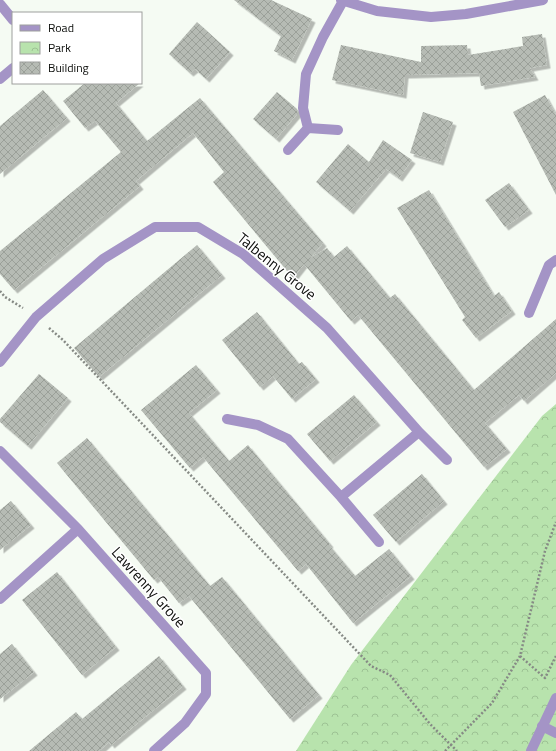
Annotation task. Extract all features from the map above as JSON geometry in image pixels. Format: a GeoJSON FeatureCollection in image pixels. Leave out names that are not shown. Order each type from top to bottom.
{"type":"FeatureCollection","features":[{"type":"Feature","properties":{"kind":"street"},"geometry":{"type":"LineString","coordinates":[[308,128],[303,108],[306,74],[342,0],[377,11],[431,18],[466,14],[543,0]]}},
{"type":"Feature","properties":{"kind":"street"},"geometry":{"type":"LineString","coordinates":[[0,4],[12,19]]}},
{"type":"Feature","properties":{"kind":"street"},"geometry":{"type":"LineString","coordinates":[[0,79],[12,69]]}},
{"type":"Feature","properties":{"kind":"street"},"geometry":{"type":"LineString","coordinates":[[308,128],[338,130]]}},
{"type":"Feature","properties":{"kind":"street"},"geometry":{"type":"LineString","coordinates":[[288,150],[308,128]]}},
{"type":"Feature","properties":{"kind":"street","name":"Talbenny Grove"},"geometry":{"type":"LineString","coordinates":[[0,362],[36,317],[103,259],[155,226],[198,227],[243,254],[327,328],[418,432],[448,460]]}},
{"type":"Feature","properties":{"kind":"street"},"geometry":{"type":"LineString","coordinates":[[529,313],[549,264],[556,260]]}},
{"type":"Feature","properties":{"kind":"street"},"geometry":{"type":"LineString","coordinates":[[227,419],[252,423],[288,438],[379,542]]}},
{"type":"Feature","properties":{"kind":"street"},"geometry":{"type":"LineString","coordinates":[[341,497],[418,432]]}},
{"type":"Feature","properties":{"kind":"street","name":"Lawrenny Grove"},"geometry":{"type":"LineString","coordinates":[[0,451],[78,529],[206,673],[206,694],[185,723],[154,751]]}},
{"type":"Feature","properties":{"kind":"street"},"geometry":{"type":"LineString","coordinates":[[0,599],[78,529]]}},
{"type":"Feature","properties":{"kind":"street"},"geometry":{"type":"LineString","coordinates":[[531,751],[556,698]]}},
{"type":"Feature","properties":{"kind":"street"},"geometry":{"type":"LineString","coordinates":[[542,726],[556,733]]}},
{"type":"Feature","properties":{"kind":"path"},"geometry":{"type":"LineString","coordinates":[[0,291],[5,297],[36,317],[63,340],[371,666],[390,675],[430,724],[456,751]]}},
{"type":"Feature","properties":{"kind":"path"},"geometry":{"type":"LineString","coordinates":[[445,751],[492,703],[520,656],[544,551],[556,522]]}},
{"type":"Feature","properties":{"kind":"path"},"geometry":{"type":"LineString","coordinates":[[520,656],[545,678],[556,656]]}},
{"type":"Feature","properties":{"kind":"green space"},"geometry":{"type":"Polygon","coordinates":[[[556,404],[556,751],[296,751],[351,665],[542,416],[556,404]]]}},
{"type":"Feature","properties":{"kind":"building"},"geometry":{"type":"Polygon","coordinates":[[[234,0],[271,0],[312,19],[292,60],[274,51],[281,36],[234,0]]]}},
{"type":"Feature","properties":{"kind":"building"},"geometry":{"type":"Polygon","coordinates":[[[197,22],[230,52],[206,79],[195,69],[190,73],[169,54],[197,22]]]}},
{"type":"Feature","properties":{"kind":"building"},"geometry":{"type":"Polygon","coordinates":[[[542,34],[547,65],[530,68],[535,77],[481,86],[479,73],[405,75],[403,95],[332,80],[341,45],[421,62],[421,46],[467,45],[468,55],[523,46],[522,37],[542,34]]]}},
{"type":"Feature","properties":{"kind":"building"},"geometry":{"type":"Polygon","coordinates":[[[84,84],[139,84],[116,103],[147,141],[200,98],[323,243],[310,258],[327,248],[334,257],[347,246],[390,298],[395,294],[474,390],[556,319],[556,373],[524,401],[519,395],[485,423],[507,449],[484,467],[358,315],[351,321],[304,264],[293,278],[213,182],[224,172],[193,133],[136,181],[140,186],[14,290],[0,274],[0,251],[121,152],[95,121],[85,128],[63,101],[84,84]]]}},
{"type":"Feature","properties":{"kind":"building"},"geometry":{"type":"Polygon","coordinates":[[[43,90],[67,118],[0,174],[0,126],[43,90]]]}},
{"type":"Feature","properties":{"kind":"building"},"geometry":{"type":"Polygon","coordinates":[[[277,92],[297,109],[298,113],[276,139],[253,119],[277,92]]]}},
{"type":"Feature","properties":{"kind":"building"},"geometry":{"type":"Polygon","coordinates":[[[545,95],[556,115],[556,195],[513,112],[545,95]]]}},
{"type":"Feature","properties":{"kind":"building"},"geometry":{"type":"Polygon","coordinates":[[[423,112],[453,122],[440,162],[410,153],[423,112]]]}},
{"type":"Feature","properties":{"kind":"building"},"geometry":{"type":"Polygon","coordinates":[[[383,140],[412,160],[399,178],[386,169],[350,211],[316,182],[348,144],[369,162],[383,140]]]}},
{"type":"Feature","properties":{"kind":"building"},"geometry":{"type":"Polygon","coordinates":[[[509,183],[529,210],[505,227],[485,200],[509,183]]]}},
{"type":"Feature","properties":{"kind":"building"},"geometry":{"type":"Polygon","coordinates":[[[429,190],[494,296],[499,292],[512,311],[476,338],[462,320],[465,317],[397,208],[429,190]]]}},
{"type":"Feature","properties":{"kind":"building"},"geometry":{"type":"Polygon","coordinates":[[[197,245],[222,275],[99,377],[74,348],[197,245]]]}},
{"type":"Feature","properties":{"kind":"building"},"geometry":{"type":"Polygon","coordinates":[[[257,312],[299,364],[302,362],[316,379],[292,399],[273,376],[260,387],[222,340],[257,312]]]}},
{"type":"Feature","properties":{"kind":"building"},"geometry":{"type":"Polygon","coordinates":[[[196,365],[217,390],[189,413],[229,461],[248,445],[355,576],[389,549],[411,576],[353,623],[306,564],[298,571],[203,457],[190,468],[141,410],[196,365]]]}},
{"type":"Feature","properties":{"kind":"building"},"geometry":{"type":"Polygon","coordinates":[[[39,374],[68,398],[28,446],[0,422],[0,419],[39,374]]]}},
{"type":"Feature","properties":{"kind":"building"},"geometry":{"type":"Polygon","coordinates":[[[354,395],[377,422],[330,461],[307,434],[354,395]]]}},
{"type":"Feature","properties":{"kind":"building"},"geometry":{"type":"Polygon","coordinates":[[[87,438],[210,586],[222,577],[319,695],[290,719],[189,596],[179,603],[158,577],[154,580],[57,463],[87,438]]]}},
{"type":"Feature","properties":{"kind":"building"},"geometry":{"type":"Polygon","coordinates":[[[422,474],[444,501],[396,542],[373,515],[422,474]]]}},
{"type":"Feature","properties":{"kind":"building"},"geometry":{"type":"Polygon","coordinates":[[[11,501],[31,525],[0,550],[0,510],[11,501]]]}},
{"type":"Feature","properties":{"kind":"building"},"geometry":{"type":"Polygon","coordinates":[[[57,572],[116,647],[82,675],[22,600],[57,572]]]}},
{"type":"Feature","properties":{"kind":"building"},"geometry":{"type":"Polygon","coordinates":[[[12,644],[34,672],[0,699],[0,654],[12,644]]]}},
{"type":"Feature","properties":{"kind":"building"},"geometry":{"type":"Polygon","coordinates":[[[159,656],[183,686],[111,745],[109,742],[99,751],[29,751],[76,712],[82,719],[159,656]]]}}]}
